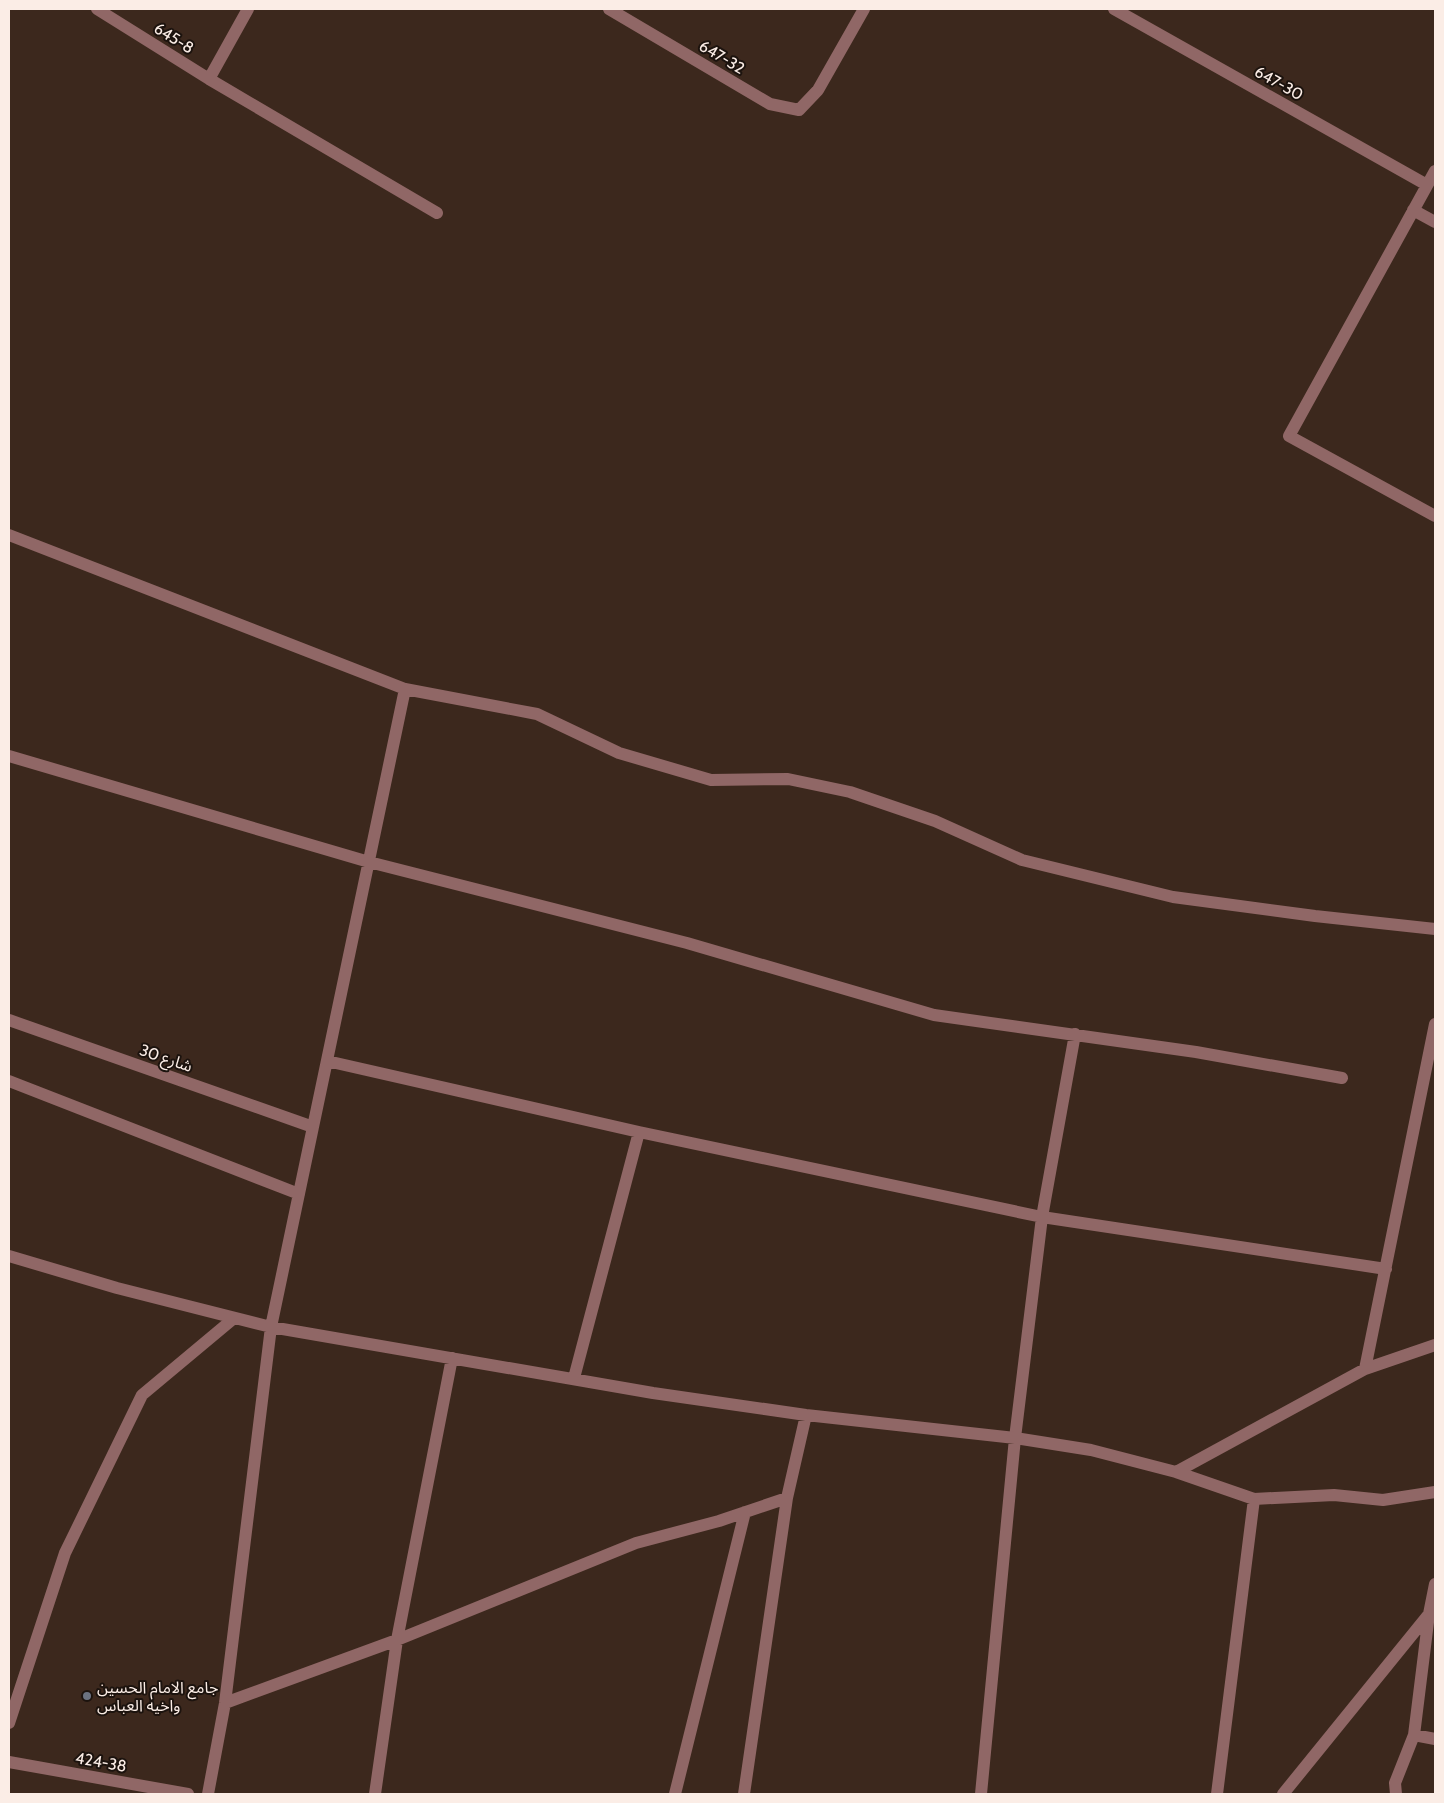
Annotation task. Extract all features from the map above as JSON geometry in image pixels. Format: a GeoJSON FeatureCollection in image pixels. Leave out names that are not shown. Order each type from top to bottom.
{"type":"FeatureCollection","features":[{"type":"Feature","properties":{"kind":"street","name":"645-8"},"geometry":{"type":"LineString","coordinates":[[97,9],[209,79],[436,213]]}},
{"type":"Feature","properties":{"kind":"street"},"geometry":{"type":"LineString","coordinates":[[209,79],[248,9]]}},
{"type":"Feature","properties":{"kind":"street","name":"647-32"},"geometry":{"type":"LineString","coordinates":[[609,9],[770,104],[799,110],[818,90],[864,9]]}},
{"type":"Feature","properties":{"kind":"street","name":"647-30"},"geometry":{"type":"LineString","coordinates":[[1114,9],[1427,185]]}},
{"type":"Feature","properties":{"kind":"street"},"geometry":{"type":"LineString","coordinates":[[1435,170],[1289,436],[1435,516]]}},
{"type":"Feature","properties":{"kind":"street"},"geometry":{"type":"LineString","coordinates":[[1413,210],[1435,222]]}},
{"type":"Feature","properties":{"kind":"street"},"geometry":{"type":"LineString","coordinates":[[9,535],[405,689],[537,714],[619,753],[711,780],[788,779],[850,792],[935,821],[1022,860],[1173,897],[1315,916],[1435,929]]}},
{"type":"Feature","properties":{"kind":"street"},"geometry":{"type":"LineString","coordinates":[[208,1794],[225,1703],[271,1328],[405,689]]}},
{"type":"Feature","properties":{"kind":"street"},"geometry":{"type":"LineString","coordinates":[[9,756],[369,862],[687,943],[934,1014],[1075,1034],[1342,1078]]}},
{"type":"Feature","properties":{"kind":"street","name":"شارع 30"},"geometry":{"type":"LineString","coordinates":[[9,1020],[313,1127]]}},
{"type":"Feature","properties":{"kind":"street"},"geometry":{"type":"LineString","coordinates":[[1365,1368],[1435,1024]]}},
{"type":"Feature","properties":{"kind":"street"},"geometry":{"type":"LineString","coordinates":[[981,1794],[1015,1438],[1042,1217],[1075,1034]]}},
{"type":"Feature","properties":{"kind":"street"},"geometry":{"type":"LineString","coordinates":[[327,1061],[639,1132],[1042,1217],[1386,1269]]}},
{"type":"Feature","properties":{"kind":"street"},"geometry":{"type":"LineString","coordinates":[[9,1081],[299,1194]]}},
{"type":"Feature","properties":{"kind":"street"},"geometry":{"type":"LineString","coordinates":[[574,1378],[639,1132]]}},
{"type":"Feature","properties":{"kind":"street"},"geometry":{"type":"LineString","coordinates":[[9,1256],[271,1328],[574,1378],[653,1393],[806,1415],[1015,1438],[1091,1450],[1176,1472],[1254,1500],[1318,1495],[1383,1500],[1435,1492]]}},
{"type":"Feature","properties":{"kind":"street"},"geometry":{"type":"LineString","coordinates":[[9,1723],[66,1553],[142,1395],[233,1319]]}},
{"type":"Feature","properties":{"kind":"street"},"geometry":{"type":"LineString","coordinates":[[1176,1472],[1365,1368],[1435,1345]]}},
{"type":"Feature","properties":{"kind":"street"},"geometry":{"type":"LineString","coordinates":[[375,1794],[398,1640],[452,1358]]}},
{"type":"Feature","properties":{"kind":"street"},"geometry":{"type":"LineString","coordinates":[[744,1794],[787,1498],[806,1415]]}},
{"type":"Feature","properties":{"kind":"street"},"geometry":{"type":"LineString","coordinates":[[225,1703],[398,1640],[636,1543],[787,1498]]}},
{"type":"Feature","properties":{"kind":"street"},"geometry":{"type":"LineString","coordinates":[[1217,1794],[1254,1500]]}},
{"type":"Feature","properties":{"kind":"street"},"geometry":{"type":"LineString","coordinates":[[675,1794],[745,1512]]}},
{"type":"Feature","properties":{"kind":"street"},"geometry":{"type":"LineString","coordinates":[[1396,1794],[1395,1782],[1414,1735],[1429,1659],[1429,1614],[1435,1584]]}},
{"type":"Feature","properties":{"kind":"street"},"geometry":{"type":"LineString","coordinates":[[1284,1794],[1429,1614]]}},
{"type":"Feature","properties":{"kind":"street"},"geometry":{"type":"LineString","coordinates":[[1414,1735],[1435,1739]]}},
{"type":"Feature","properties":{"kind":"street","name":"424-38"},"geometry":{"type":"LineString","coordinates":[[9,1762],[188,1794]]}},
{"type":"Feature","properties":{"kind":"place","name":"جامع الامام الحسين واخيه العباس"},"geometry":{"type":"Point","coordinates":[87,1696]}}]}
